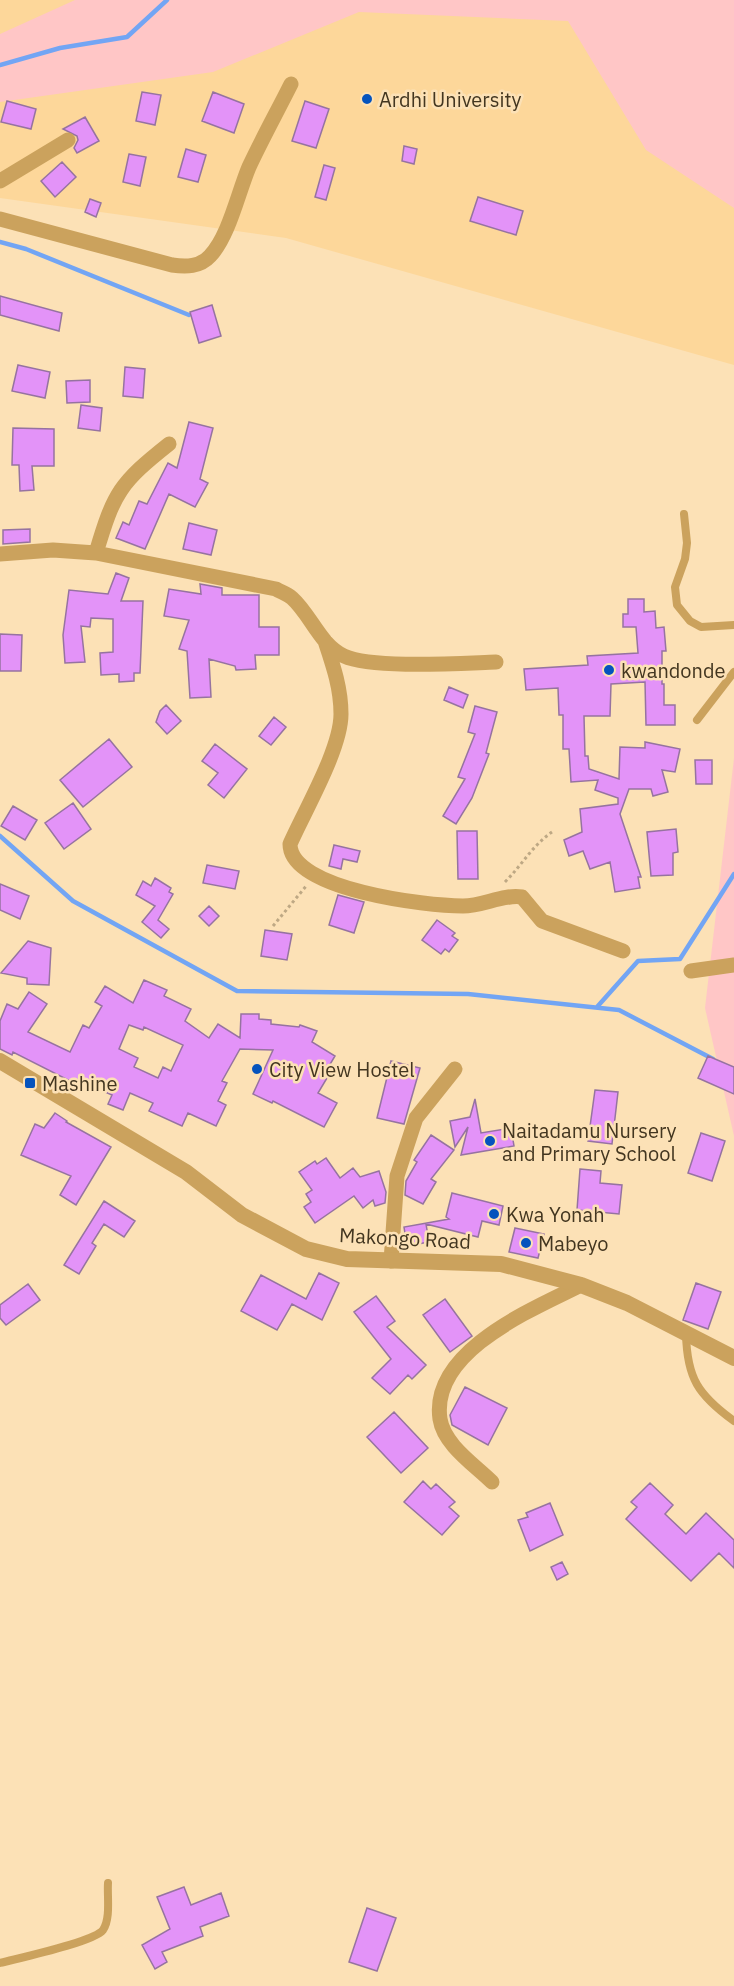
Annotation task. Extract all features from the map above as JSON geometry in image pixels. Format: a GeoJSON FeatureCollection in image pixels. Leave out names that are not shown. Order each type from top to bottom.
{"type":"FeatureCollection","features":[{"type":"Feature","properties":{"kind":"street"},"geometry":{"type":"LineString","coordinates":[[0,219],[172,265],[184,267],[197,264],[208,258],[218,247],[249,167],[291,84]]}},
{"type":"Feature","properties":{"kind":"street"},"geometry":{"type":"LineString","coordinates":[[0,182],[68,140]]}},
{"type":"Feature","properties":{"kind":"street"},"geometry":{"type":"LineString","coordinates":[[96,553],[116,495],[126,480],[170,444]]}},
{"type":"Feature","properties":{"kind":"street"},"geometry":{"type":"LineString","coordinates":[[0,554],[53,550],[96,553],[276,589],[292,598],[325,641],[344,656],[367,661],[425,664],[496,662]]}},
{"type":"Feature","properties":{"kind":"street"},"geometry":{"type":"LineString","coordinates":[[325,641],[340,696],[341,716],[338,735],[290,844],[290,852],[294,858],[312,876],[363,891],[440,905],[486,904],[508,897],[522,897],[542,921],[623,951]]}},
{"type":"Feature","properties":{"kind":"street"},"geometry":{"type":"LineString","coordinates":[[691,971],[734,964]]}},
{"type":"Feature","properties":{"kind":"street","name":"Makongo Road"},"geometry":{"type":"LineString","coordinates":[[0,1061],[186,1173],[242,1215],[306,1249],[347,1259],[501,1264],[581,1285],[627,1303],[734,1358]]}},
{"type":"Feature","properties":{"kind":"street"},"geometry":{"type":"LineString","coordinates":[[391,1261],[397,1176],[416,1118],[455,1069]]}},
{"type":"Feature","properties":{"kind":"street"},"geometry":{"type":"LineString","coordinates":[[492,1482],[457,1449],[447,1433],[440,1419],[443,1391],[461,1359],[476,1345],[515,1319],[581,1285]]}},
{"type":"Feature","properties":{"kind":"lane"},"geometry":{"type":"LineString","coordinates":[[684,514],[687,543],[685,559],[675,587],[677,605],[690,621],[701,627],[734,625]]}},
{"type":"Feature","properties":{"kind":"lane"},"geometry":{"type":"LineString","coordinates":[[697,720],[734,672]]}},
{"type":"Feature","properties":{"kind":"lane"},"geometry":{"type":"LineString","coordinates":[[686,1333],[687,1365],[693,1380],[705,1397],[734,1421]]}},
{"type":"Feature","properties":{"kind":"lane"},"geometry":{"type":"LineString","coordinates":[[0,1963],[84,1941],[102,1931],[106,1922],[108,1883]]}},
{"type":"Feature","properties":{"kind":"path"},"geometry":{"type":"LineString","coordinates":[[486,904],[520,868],[533,846],[552,832]]}},
{"type":"Feature","properties":{"kind":"path"},"geometry":{"type":"LineString","coordinates":[[273,926],[312,876]]}},
{"type":"Feature","properties":{"kind":"shaded area","name":"Ardhi University"},"geometry":{"type":"Polygon","coordinates":[[[0,0],[734,0],[734,365],[286,238],[0,198],[0,0]]]}},
{"type":"Feature","properties":{"kind":"shaded area"},"geometry":{"type":"Polygon","coordinates":[[[75,0],[734,0],[734,208],[646,150],[568,21],[359,12],[213,72],[0,102],[0,34],[75,0]]]}},
{"type":"Feature","properties":{"kind":"shaded area"},"geometry":{"type":"Polygon","coordinates":[[[734,758],[734,1136],[705,1008],[734,758]]]}},
{"type":"Feature","properties":{"kind":"building"},"geometry":{"type":"Polygon","coordinates":[[[142,92],[161,95],[155,125],[136,121],[142,92]]]}},
{"type":"Feature","properties":{"kind":"building"},"geometry":{"type":"Polygon","coordinates":[[[213,92],[244,104],[234,133],[202,121],[213,92]]]}},
{"type":"Feature","properties":{"kind":"building"},"geometry":{"type":"Polygon","coordinates":[[[7,101],[36,109],[31,129],[1,122],[7,101]]]}},
{"type":"Feature","properties":{"kind":"building"},"geometry":{"type":"Polygon","coordinates":[[[305,101],[329,109],[316,148],[292,141],[305,101]]]}},
{"type":"Feature","properties":{"kind":"building"},"geometry":{"type":"Polygon","coordinates":[[[85,117],[99,141],[77,153],[74,148],[78,140],[77,136],[63,129],[85,117]]]}},
{"type":"Feature","properties":{"kind":"building"},"geometry":{"type":"Polygon","coordinates":[[[404,146],[417,149],[414,164],[402,161],[404,146]]]}},
{"type":"Feature","properties":{"kind":"building"},"geometry":{"type":"Polygon","coordinates":[[[186,149],[206,155],[198,182],[178,177],[186,149]]]}},
{"type":"Feature","properties":{"kind":"building"},"geometry":{"type":"Polygon","coordinates":[[[129,154],[146,157],[140,186],[123,182],[129,154]]]}},
{"type":"Feature","properties":{"kind":"building"},"geometry":{"type":"Polygon","coordinates":[[[62,162],[76,177],[55,197],[41,181],[62,162]]]}},
{"type":"Feature","properties":{"kind":"building"},"geometry":{"type":"Polygon","coordinates":[[[324,165],[335,168],[326,200],[315,197],[324,165]]]}},
{"type":"Feature","properties":{"kind":"building"},"geometry":{"type":"Polygon","coordinates":[[[478,197],[523,211],[516,235],[470,221],[478,197]]]}},
{"type":"Feature","properties":{"kind":"building"},"geometry":{"type":"Polygon","coordinates":[[[90,199],[101,203],[96,217],[85,212],[90,199]]]}},
{"type":"Feature","properties":{"kind":"building"},"geometry":{"type":"Polygon","coordinates":[[[0,296],[62,313],[59,331],[0,315],[0,296]]]}},
{"type":"Feature","properties":{"kind":"building"},"geometry":{"type":"Polygon","coordinates":[[[212,305],[221,336],[199,343],[190,312],[212,305]]]}},
{"type":"Feature","properties":{"kind":"building"},"geometry":{"type":"Polygon","coordinates":[[[18,365],[50,372],[45,398],[12,391],[18,365]]]}},
{"type":"Feature","properties":{"kind":"building"},"geometry":{"type":"Polygon","coordinates":[[[125,367],[145,369],[143,398],[123,396],[125,367]]]}},
{"type":"Feature","properties":{"kind":"building"},"geometry":{"type":"Polygon","coordinates":[[[90,380],[90,402],[67,403],[66,381],[90,380]]]}},
{"type":"Feature","properties":{"kind":"building"},"geometry":{"type":"Polygon","coordinates":[[[81,405],[102,408],[100,431],[78,428],[81,405]]]}},
{"type":"Feature","properties":{"kind":"building"},"geometry":{"type":"Polygon","coordinates":[[[189,422],[213,428],[200,479],[208,483],[195,507],[169,494],[145,549],[116,538],[123,522],[129,525],[139,501],[147,504],[168,463],[177,468],[189,422]]]}},
{"type":"Feature","properties":{"kind":"building"},"geometry":{"type":"Polygon","coordinates":[[[13,428],[54,429],[54,466],[32,466],[34,490],[20,491],[19,465],[12,465],[13,428]]]}},
{"type":"Feature","properties":{"kind":"building"},"geometry":{"type":"Polygon","coordinates":[[[189,523],[217,530],[211,555],[183,549],[189,523]]]}},
{"type":"Feature","properties":{"kind":"building"},"geometry":{"type":"Polygon","coordinates":[[[30,529],[30,542],[3,544],[3,530],[30,529]]]}},
{"type":"Feature","properties":{"kind":"building"},"geometry":{"type":"Polygon","coordinates":[[[116,573],[129,578],[121,601],[143,601],[140,673],[134,673],[134,681],[119,682],[119,674],[101,675],[100,653],[113,652],[113,619],[91,618],[90,627],[81,626],[85,662],[65,663],[63,635],[69,590],[108,594],[116,573]]]}},
{"type":"Feature","properties":{"kind":"building"},"geometry":{"type":"Polygon","coordinates":[[[200,584],[222,588],[222,595],[259,595],[259,627],[279,627],[279,655],[255,655],[256,669],[236,670],[235,666],[209,659],[211,697],[190,698],[187,651],[179,649],[189,620],[164,616],[169,589],[201,594],[200,584]]]}},
{"type":"Feature","properties":{"kind":"building"},"geometry":{"type":"Polygon","coordinates":[[[628,599],[644,599],[644,612],[655,611],[656,628],[664,627],[666,651],[662,651],[662,684],[664,684],[664,705],[675,705],[675,725],[646,725],[645,682],[611,684],[610,716],[584,716],[585,756],[588,756],[589,769],[619,779],[620,747],[645,748],[645,742],[680,749],[675,772],[662,770],[668,792],[653,796],[651,789],[629,789],[620,814],[641,877],[638,877],[640,888],[615,892],[610,862],[590,869],[583,851],[569,856],[564,840],[582,832],[580,809],[618,804],[618,798],[595,790],[598,780],[571,782],[569,749],[563,749],[563,715],[559,715],[558,688],[526,690],[524,669],[588,665],[587,656],[638,653],[636,627],[623,627],[623,614],[628,614],[628,599]]]}},
{"type":"Feature","properties":{"kind":"building"},"geometry":{"type":"Polygon","coordinates":[[[0,634],[22,635],[21,671],[0,671],[0,634]]]}},
{"type":"Feature","properties":{"kind":"building"},"geometry":{"type":"Polygon","coordinates":[[[449,687],[468,695],[463,708],[444,700],[449,687]]]}},
{"type":"Feature","properties":{"kind":"building"},"geometry":{"type":"Polygon","coordinates":[[[166,705],[181,721],[167,734],[156,722],[160,711],[166,705]]]}},
{"type":"Feature","properties":{"kind":"building"},"geometry":{"type":"Polygon","coordinates":[[[475,706],[497,712],[486,753],[489,754],[472,798],[456,824],[443,816],[465,779],[458,777],[475,734],[468,732],[475,706]]]}},
{"type":"Feature","properties":{"kind":"building"},"geometry":{"type":"Polygon","coordinates":[[[274,717],[286,727],[271,745],[259,736],[274,717]]]}},
{"type":"Feature","properties":{"kind":"building"},"geometry":{"type":"Polygon","coordinates":[[[109,739],[132,767],[83,807],[60,780],[109,739]]]}},
{"type":"Feature","properties":{"kind":"building"},"geometry":{"type":"Polygon","coordinates":[[[215,744],[247,769],[224,798],[208,785],[218,773],[202,761],[215,744]]]}},
{"type":"Feature","properties":{"kind":"building"},"geometry":{"type":"Polygon","coordinates":[[[695,760],[712,760],[712,784],[696,784],[695,760]]]}},
{"type":"Feature","properties":{"kind":"building"},"geometry":{"type":"Polygon","coordinates":[[[73,803],[91,829],[64,849],[45,823],[73,803]]]}},
{"type":"Feature","properties":{"kind":"building"},"geometry":{"type":"Polygon","coordinates":[[[13,806],[37,820],[25,840],[1,826],[13,806]]]}},
{"type":"Feature","properties":{"kind":"building"},"geometry":{"type":"Polygon","coordinates":[[[676,829],[678,852],[673,853],[673,875],[651,876],[647,832],[676,829]]]}},
{"type":"Feature","properties":{"kind":"building"},"geometry":{"type":"Polygon","coordinates":[[[457,831],[477,831],[478,879],[458,879],[457,831]]]}},
{"type":"Feature","properties":{"kind":"building"},"geometry":{"type":"Polygon","coordinates":[[[334,845],[360,851],[357,862],[343,859],[341,869],[329,866],[334,845]]]}},
{"type":"Feature","properties":{"kind":"building"},"geometry":{"type":"Polygon","coordinates":[[[207,865],[239,871],[235,889],[203,883],[207,865]]]}},
{"type":"Feature","properties":{"kind":"building"},"geometry":{"type":"Polygon","coordinates":[[[155,878],[171,888],[169,892],[173,894],[158,920],[169,929],[161,938],[142,922],[155,906],[136,895],[143,881],[151,886],[155,878]]]}},
{"type":"Feature","properties":{"kind":"building"},"geometry":{"type":"Polygon","coordinates":[[[0,884],[29,896],[20,919],[0,910],[0,884]]]}},
{"type":"Feature","properties":{"kind":"building"},"geometry":{"type":"Polygon","coordinates":[[[338,895],[364,902],[354,933],[329,925],[338,895]]]}},
{"type":"Feature","properties":{"kind":"building"},"geometry":{"type":"Polygon","coordinates":[[[209,906],[219,916],[209,926],[199,916],[209,906]]]}},
{"type":"Feature","properties":{"kind":"building"},"geometry":{"type":"Polygon","coordinates":[[[437,920],[455,933],[452,936],[458,940],[449,952],[445,949],[441,954],[422,940],[437,920]]]}},
{"type":"Feature","properties":{"kind":"building"},"geometry":{"type":"Polygon","coordinates":[[[265,930],[292,934],[287,960],[261,956],[265,930]]]}},
{"type":"Feature","properties":{"kind":"building"},"geometry":{"type":"Polygon","coordinates":[[[28,941],[51,948],[49,985],[27,984],[27,978],[1,973],[28,941]]]}},
{"type":"Feature","properties":{"kind":"building"},"geometry":{"type":"Polygon","coordinates":[[[144,980],[167,990],[164,996],[191,1009],[185,1021],[209,1038],[218,1024],[240,1038],[241,1014],[259,1014],[259,1019],[271,1020],[271,1024],[299,1027],[300,1025],[317,1031],[312,1042],[335,1056],[329,1066],[333,1068],[318,1093],[337,1103],[324,1127],[273,1101],[272,1103],[253,1094],[273,1050],[240,1049],[222,1081],[227,1083],[218,1101],[226,1105],[216,1126],[188,1113],[182,1126],[149,1111],[153,1103],[130,1093],[123,1110],[108,1104],[112,1095],[76,1079],[74,1083],[13,1052],[12,1055],[0,1049],[0,1021],[7,1004],[18,1009],[29,992],[47,1004],[28,1032],[70,1052],[83,1025],[89,1028],[102,1006],[95,1002],[105,986],[133,1003],[144,980]],[[129,1025],[119,1049],[138,1058],[134,1067],[158,1078],[163,1067],[171,1071],[183,1045],[144,1027],[143,1030],[129,1025]]]}},
{"type":"Feature","properties":{"kind":"building"},"geometry":{"type":"Polygon","coordinates":[[[708,1056],[734,1067],[734,1094],[698,1078],[708,1056]]]}},
{"type":"Feature","properties":{"kind":"building"},"geometry":{"type":"Polygon","coordinates":[[[391,1061],[420,1068],[404,1124],[377,1118],[391,1061]]]}},
{"type":"Feature","properties":{"kind":"building"},"geometry":{"type":"Polygon","coordinates":[[[595,1090],[618,1092],[612,1144],[588,1141],[595,1090]]]}},
{"type":"Feature","properties":{"kind":"building"},"geometry":{"type":"Polygon","coordinates":[[[475,1099],[481,1133],[511,1128],[514,1146],[461,1155],[468,1127],[455,1147],[450,1121],[470,1117],[475,1099]]]}},
{"type":"Feature","properties":{"kind":"building"},"geometry":{"type":"Polygon","coordinates":[[[55,1113],[66,1122],[111,1147],[76,1205],[60,1195],[71,1176],[21,1155],[35,1124],[44,1128],[55,1113]]]}},
{"type":"Feature","properties":{"kind":"building"},"geometry":{"type":"Polygon","coordinates":[[[701,1133],[725,1141],[712,1181],[688,1173],[701,1133]]]}},
{"type":"Feature","properties":{"kind":"building"},"geometry":{"type":"Polygon","coordinates":[[[431,1135],[454,1150],[431,1179],[436,1182],[423,1204],[405,1195],[406,1181],[417,1162],[414,1160],[431,1135]]]}},
{"type":"Feature","properties":{"kind":"building"},"geometry":{"type":"Polygon","coordinates":[[[326,1158],[340,1178],[353,1168],[360,1177],[379,1171],[386,1192],[385,1203],[375,1206],[373,1200],[363,1208],[354,1196],[315,1223],[304,1207],[311,1202],[306,1194],[312,1190],[299,1172],[315,1161],[317,1164],[326,1158]]]}},
{"type":"Feature","properties":{"kind":"building"},"geometry":{"type":"Polygon","coordinates":[[[580,1169],[601,1171],[600,1183],[622,1185],[619,1214],[577,1210],[580,1169]]]}},
{"type":"Feature","properties":{"kind":"building"},"geometry":{"type":"Polygon","coordinates":[[[452,1193],[503,1206],[499,1225],[482,1221],[478,1237],[426,1224],[429,1242],[407,1246],[404,1227],[449,1219],[446,1217],[452,1193]]]}},
{"type":"Feature","properties":{"kind":"building"},"geometry":{"type":"Polygon","coordinates":[[[104,1201],[135,1221],[124,1237],[104,1224],[92,1243],[96,1246],[79,1274],[64,1265],[104,1201]]]}},
{"type":"Feature","properties":{"kind":"building","name":"Mabeyo"},"geometry":{"type":"Polygon","coordinates":[[[515,1228],[544,1234],[538,1258],[509,1252],[515,1228]]]}},
{"type":"Feature","properties":{"kind":"building"},"geometry":{"type":"Polygon","coordinates":[[[319,1273],[339,1283],[322,1320],[292,1304],[277,1330],[241,1311],[261,1275],[306,1299],[319,1273]]]}},
{"type":"Feature","properties":{"kind":"building"},"geometry":{"type":"Polygon","coordinates":[[[696,1283],[721,1292],[708,1329],[683,1320],[696,1283]]]}},
{"type":"Feature","properties":{"kind":"building"},"geometry":{"type":"Polygon","coordinates":[[[28,1284],[40,1300],[6,1325],[0,1318],[0,1305],[28,1284]]]}},
{"type":"Feature","properties":{"kind":"building"},"geometry":{"type":"Polygon","coordinates":[[[376,1296],[395,1321],[387,1327],[426,1365],[412,1379],[408,1375],[390,1394],[372,1378],[391,1359],[354,1312],[376,1296]]]}},
{"type":"Feature","properties":{"kind":"building"},"geometry":{"type":"Polygon","coordinates":[[[445,1299],[472,1336],[450,1352],[423,1315],[445,1299]]]}},
{"type":"Feature","properties":{"kind":"building"},"geometry":{"type":"Polygon","coordinates":[[[465,1387],[507,1408],[488,1445],[452,1425],[450,1415],[465,1387]]]}},
{"type":"Feature","properties":{"kind":"building"},"geometry":{"type":"Polygon","coordinates":[[[394,1412],[428,1448],[401,1473],[367,1437],[394,1412]]]}},
{"type":"Feature","properties":{"kind":"building"},"geometry":{"type":"Polygon","coordinates":[[[423,1481],[431,1489],[436,1484],[455,1502],[449,1507],[459,1516],[442,1535],[404,1502],[423,1481]]]}},
{"type":"Feature","properties":{"kind":"building"},"geometry":{"type":"Polygon","coordinates":[[[650,1483],[673,1505],[665,1514],[686,1534],[706,1513],[734,1540],[734,1568],[719,1553],[691,1581],[626,1519],[637,1507],[631,1502],[650,1483]]]}},
{"type":"Feature","properties":{"kind":"building"},"geometry":{"type":"Polygon","coordinates":[[[550,1503],[563,1535],[530,1551],[518,1520],[528,1517],[526,1513],[550,1503]]]}},
{"type":"Feature","properties":{"kind":"building"},"geometry":{"type":"Polygon","coordinates":[[[562,1562],[568,1574],[557,1580],[551,1567],[562,1562]]]}},
{"type":"Feature","properties":{"kind":"building"},"geometry":{"type":"Polygon","coordinates":[[[184,1887],[191,1905],[221,1893],[229,1916],[200,1927],[203,1936],[162,1952],[167,1962],[155,1969],[142,1945],[170,1929],[157,1897],[184,1887]]]}},
{"type":"Feature","properties":{"kind":"building"},"geometry":{"type":"Polygon","coordinates":[[[367,1908],[396,1918],[377,1971],[349,1962],[367,1908]]]}},
{"type":"Feature","properties":{"kind":"waterway"},"geometry":{"type":"LineString","coordinates":[[0,65],[60,48],[127,37],[167,0]]}},
{"type":"Feature","properties":{"kind":"waterway"},"geometry":{"type":"LineString","coordinates":[[0,242],[26,249],[189,315]]}},
{"type":"Feature","properties":{"kind":"waterway"},"geometry":{"type":"LineString","coordinates":[[0,836],[73,901],[237,991],[468,994],[619,1010],[713,1059]]}},
{"type":"Feature","properties":{"kind":"waterway"},"geometry":{"type":"LineString","coordinates":[[597,1007],[638,961],[680,959],[734,874]]}},
{"type":"Feature","properties":{"kind":"place","name":"Ardhi University"},"geometry":{"type":"Point","coordinates":[367,99]}},
{"type":"Feature","properties":{"kind":"place","name":"kwandonde"},"geometry":{"type":"Point","coordinates":[609,670]}},
{"type":"Feature","properties":{"kind":"place","name":"City View Hostel"},"geometry":{"type":"Point","coordinates":[257,1069]}},
{"type":"Feature","properties":{"kind":"place","name":"Mashine"},"geometry":{"type":"Point","coordinates":[30,1083]}},
{"type":"Feature","properties":{"kind":"place","name":"Naitadamu Nursery and Primary School"},"geometry":{"type":"Point","coordinates":[490,1141]}},
{"type":"Feature","properties":{"kind":"place","name":"Kwa Yonah"},"geometry":{"type":"Point","coordinates":[494,1214]}},
{"type":"Feature","properties":{"kind":"place","name":"Mabeyo"},"geometry":{"type":"Point","coordinates":[526,1243]}}]}
